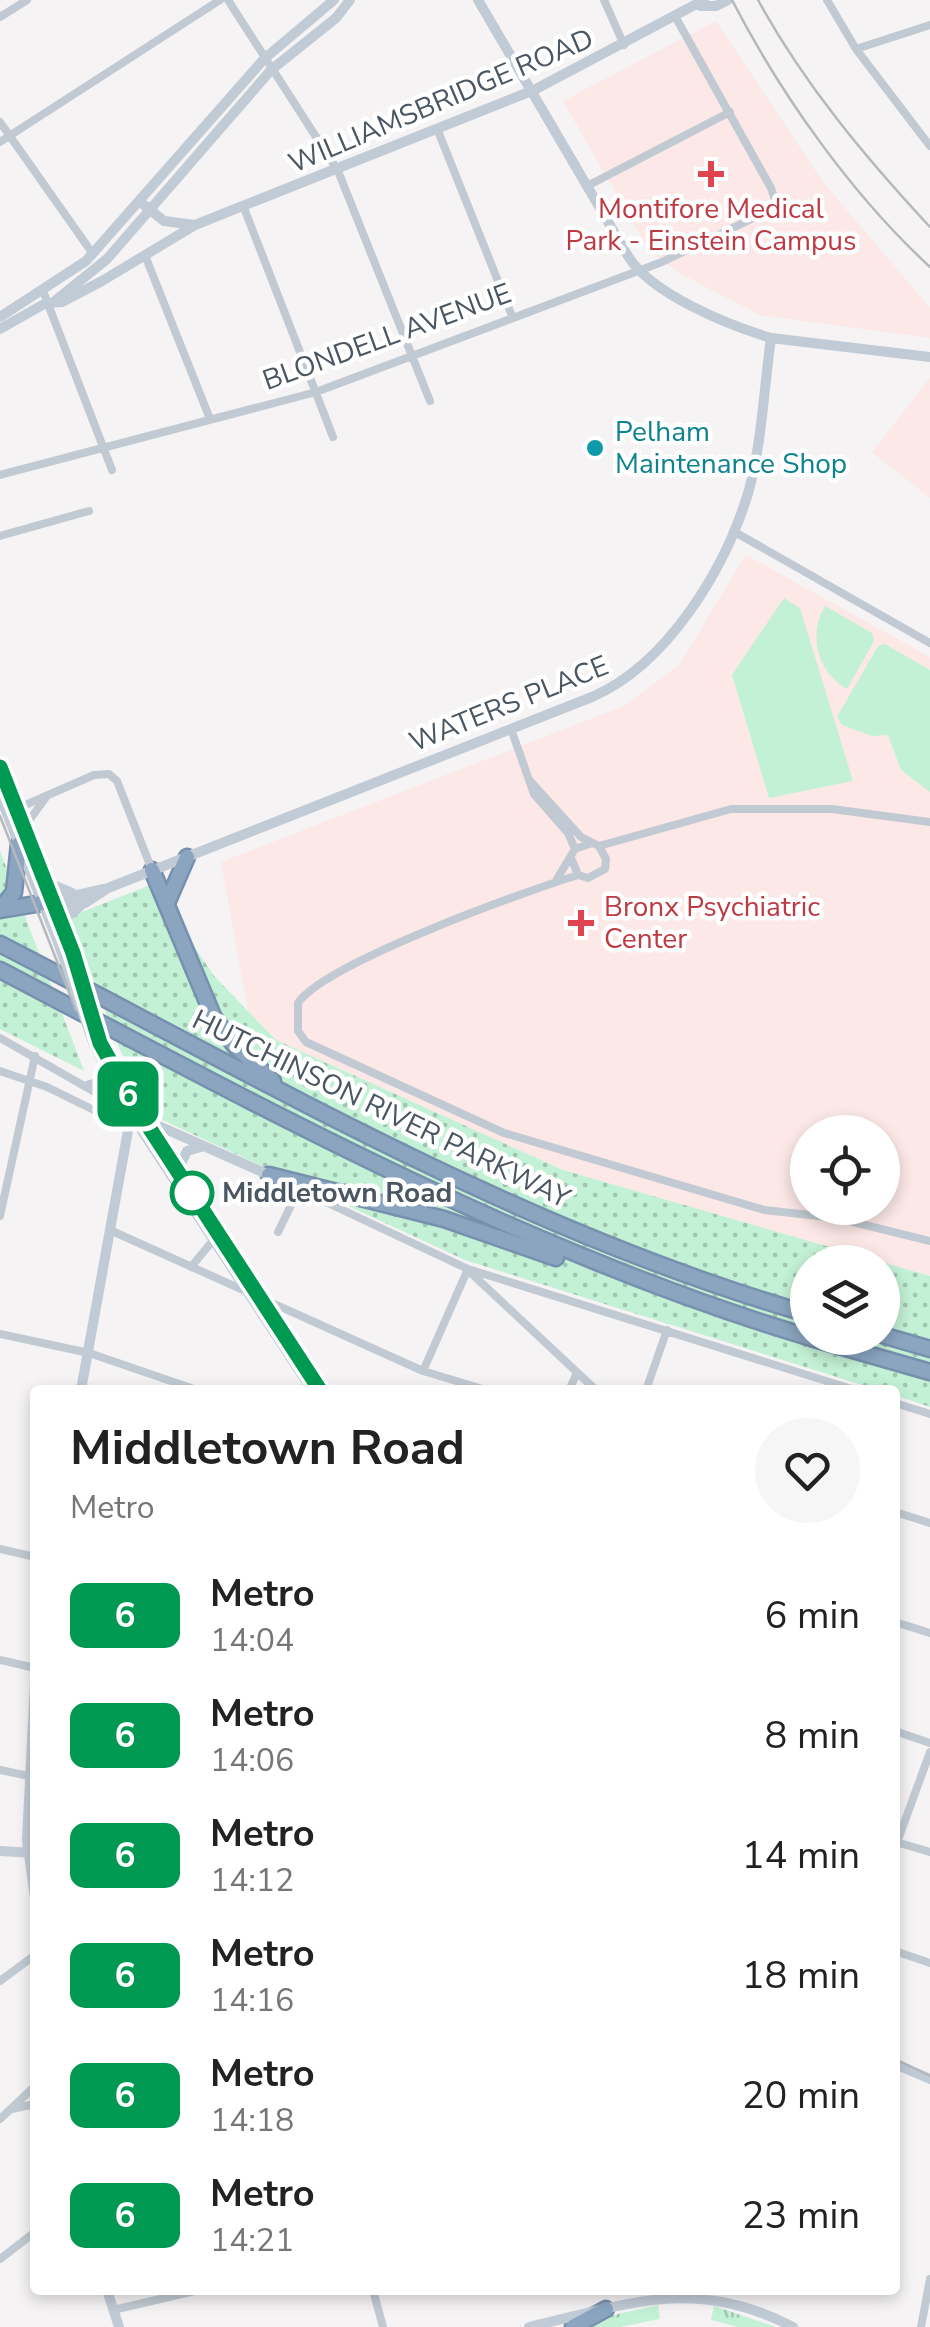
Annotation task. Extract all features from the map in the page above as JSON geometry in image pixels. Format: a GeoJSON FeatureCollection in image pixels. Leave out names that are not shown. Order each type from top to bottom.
{"type":"FeatureCollection","features":[{"type":"Feature","properties":{"kind":"highway"},"geometry":{"type":"LineString","coordinates":[[0,910],[14,892],[18,841]]}},
{"type":"Feature","properties":{"kind":"highway"},"geometry":{"type":"LineString","coordinates":[[167,904],[187,857]]}},
{"type":"Feature","properties":{"kind":"highway"},"geometry":{"type":"LineString","coordinates":[[152,870],[203,996],[221,1029],[284,1093]]}},
{"type":"Feature","properties":{"kind":"highway"},"geometry":{"type":"LineString","coordinates":[[0,910],[43,906]]}},
{"type":"Feature","properties":{"kind":"highway","name":"HUTCHINSON RIVER PARKWAY"},"geometry":{"type":"LineString","coordinates":[[0,944],[284,1093],[540,1218],[698,1279],[790,1308]]}},
{"type":"Feature","properties":{"kind":"highway","name":"HUTCHINSON RIVER PARKWAY"},"geometry":{"type":"LineString","coordinates":[[0,970],[387,1171],[634,1280],[790,1331]]}},
{"type":"Feature","properties":{"kind":"highway"},"geometry":{"type":"LineString","coordinates":[[269,1174],[444,1218],[556,1258],[634,1280]]}},
{"type":"Feature","properties":{"kind":"highway"},"geometry":{"type":"LineString","coordinates":[[900,1340],[930,1349]]}},
{"type":"Feature","properties":{"kind":"highway","name":"HUTCHINSON RIVER PARKWAY"},"geometry":{"type":"LineString","coordinates":[[871,1355],[930,1372]]}},
{"type":"Feature","properties":{"kind":"highway"},"geometry":{"type":"LineString","coordinates":[[573,2327],[606,2309]]}},
{"type":"Feature","properties":{"kind":"main road"},"geometry":{"type":"LineString","coordinates":[[6,314],[51,302],[94,272],[264,58],[334,0]]}},
{"type":"Feature","properties":{"kind":"main road"},"geometry":{"type":"LineString","coordinates":[[0,329],[6,314],[93,254],[145,205],[271,70],[336,18],[350,0]]}},
{"type":"Feature","properties":{"kind":"main road"},"geometry":{"type":"LineString","coordinates":[[478,0],[637,271],[730,323],[770,338],[930,357]]}},
{"type":"Feature","properties":{"kind":"main road","name":"WILLIAMSBRIDGE ROAD"},"geometry":{"type":"LineString","coordinates":[[51,302],[146,258],[194,226],[534,90],[702,3],[716,6],[728,0]]}},
{"type":"Feature","properties":{"kind":"main road"},"geometry":{"type":"LineString","coordinates":[[145,205],[164,222],[194,226]]}},
{"type":"Feature","properties":{"kind":"main road","name":"WATERS PLACE"},"geometry":{"type":"LineString","coordinates":[[43,906],[85,903],[108,888],[511,729],[632,677],[678,628],[733,531],[752,478],[770,338]]}},
{"type":"Feature","properties":{"kind":"main road"},"geometry":{"type":"LineString","coordinates":[[0,796],[94,1045],[127,1115],[179,1183],[309,1385]]}},
{"type":"Feature","properties":{"kind":"main road"},"geometry":{"type":"LineString","coordinates":[[32,877],[73,894]]}},
{"type":"Feature","properties":{"kind":"main road","name":"WATERS PLACE"},"geometry":{"type":"LineString","coordinates":[[43,906],[73,894],[108,888]]}},
{"type":"Feature","properties":{"kind":"main road"},"geometry":{"type":"LineString","coordinates":[[58,942],[66,918],[85,903]]}},
{"type":"Feature","properties":{"kind":"main road"},"geometry":{"type":"LineString","coordinates":[[127,1115],[269,1174]]}},
{"type":"Feature","properties":{"kind":"main road"},"geometry":{"type":"LineString","coordinates":[[82,1385],[112,1231],[127,1115]]}},
{"type":"Feature","properties":{"kind":"main road"},"geometry":{"type":"LineString","coordinates":[[179,1183],[178,1170],[186,1151],[204,1146]]}},
{"type":"Feature","properties":{"kind":"main road"},"geometry":{"type":"LineString","coordinates":[[30,1760],[30,1802]]}},
{"type":"Feature","properties":{"kind":"main road"},"geometry":{"type":"LineString","coordinates":[[0,1851],[30,1853]]}},
{"type":"Feature","properties":{"kind":"main road"},"geometry":{"type":"LineString","coordinates":[[900,2066],[930,2079]]}},
{"type":"Feature","properties":{"kind":"main road"},"geometry":{"type":"LineString","coordinates":[[108,2295],[118,2327]]}},
{"type":"Feature","properties":{"kind":"main road"},"geometry":{"type":"LineString","coordinates":[[529,2327],[664,2295]]}},
{"type":"Feature","properties":{"kind":"main road"},"geometry":{"type":"LineString","coordinates":[[686,2295],[722,2300],[793,2327]]}},
{"type":"Feature","properties":{"kind":"street"},"geometry":{"type":"LineString","coordinates":[[0,18],[27,0]]}},
{"type":"Feature","properties":{"kind":"street"},"geometry":{"type":"LineString","coordinates":[[0,142],[220,0]]}},
{"type":"Feature","properties":{"kind":"street"},"geometry":{"type":"LineString","coordinates":[[228,0],[338,171],[430,402]]}},
{"type":"Feature","properties":{"kind":"street"},"geometry":{"type":"LineString","coordinates":[[604,0],[624,45]]}},
{"type":"Feature","properties":{"kind":"street"},"geometry":{"type":"LineString","coordinates":[[826,0],[856,49],[929,142]]}},
{"type":"Feature","properties":{"kind":"street"},"geometry":{"type":"LineString","coordinates":[[588,185],[730,112],[676,18]]}},
{"type":"Feature","properties":{"kind":"street"},"geometry":{"type":"LineString","coordinates":[[856,49],[930,25]]}},
{"type":"Feature","properties":{"kind":"street","name":"BLONDELL AVENUE"},"geometry":{"type":"LineString","coordinates":[[0,475],[316,392],[637,271],[767,212],[775,204],[730,112]]}},
{"type":"Feature","properties":{"kind":"street"},"geometry":{"type":"LineString","coordinates":[[0,122],[93,254]]}},
{"type":"Feature","properties":{"kind":"street"},"geometry":{"type":"LineString","coordinates":[[438,130],[512,316]]}},
{"type":"Feature","properties":{"kind":"street"},"geometry":{"type":"LineString","coordinates":[[244,208],[333,437]]}},
{"type":"Feature","properties":{"kind":"street"},"geometry":{"type":"LineString","coordinates":[[146,258],[210,420]]}},
{"type":"Feature","properties":{"kind":"street"},"geometry":{"type":"LineString","coordinates":[[43,290],[51,302],[112,470]]}},
{"type":"Feature","properties":{"kind":"street"},"geometry":{"type":"LineString","coordinates":[[0,536],[90,511]]}},
{"type":"Feature","properties":{"kind":"street"},"geometry":{"type":"LineString","coordinates":[[733,531],[930,643]]}},
{"type":"Feature","properties":{"kind":"street"},"geometry":{"type":"LineString","coordinates":[[511,729],[534,794],[576,849],[557,879]]}},
{"type":"Feature","properties":{"kind":"street"},"geometry":{"type":"LineString","coordinates":[[7,814],[50,793],[108,774],[116,782],[152,870]]}},
{"type":"Feature","properties":{"kind":"street"},"geometry":{"type":"LineString","coordinates":[[530,780],[606,859]]}},
{"type":"Feature","properties":{"kind":"street"},"geometry":{"type":"LineString","coordinates":[[18,841],[50,793]]}},
{"type":"Feature","properties":{"kind":"street"},"geometry":{"type":"LineString","coordinates":[[576,849],[627,840],[731,809],[832,808],[930,822]]}},
{"type":"Feature","properties":{"kind":"street"},"geometry":{"type":"LineString","coordinates":[[627,840],[606,859],[598,876],[578,874],[557,879],[462,916],[320,983],[298,1003],[298,1032],[306,1042],[344,1061],[504,1133],[748,1206],[837,1218],[930,1241]]}},
{"type":"Feature","properties":{"kind":"street"},"geometry":{"type":"LineString","coordinates":[[572,860],[578,874]]}},
{"type":"Feature","properties":{"kind":"street"},"geometry":{"type":"LineString","coordinates":[[0,1038],[87,1085],[127,1115]]}},
{"type":"Feature","properties":{"kind":"street"},"geometry":{"type":"LineString","coordinates":[[0,1216],[35,1056]]}},
{"type":"Feature","properties":{"kind":"street"},"geometry":{"type":"LineString","coordinates":[[0,1071],[110,1118],[127,1115]]}},
{"type":"Feature","properties":{"kind":"street"},"geometry":{"type":"LineString","coordinates":[[87,1085],[110,1077]]}},
{"type":"Feature","properties":{"kind":"street"},"geometry":{"type":"LineString","coordinates":[[269,1174],[468,1269],[838,1385]]}},
{"type":"Feature","properties":{"kind":"street"},"geometry":{"type":"LineString","coordinates":[[278,1232],[299,1189]]}},
{"type":"Feature","properties":{"kind":"street"},"geometry":{"type":"LineString","coordinates":[[112,1231],[423,1371],[469,1385]]}},
{"type":"Feature","properties":{"kind":"street"},"geometry":{"type":"LineString","coordinates":[[192,1266],[215,1238]]}},
{"type":"Feature","properties":{"kind":"street"},"geometry":{"type":"LineString","coordinates":[[468,1269],[589,1385]]}},
{"type":"Feature","properties":{"kind":"street"},"geometry":{"type":"LineString","coordinates":[[423,1371],[468,1269]]}},
{"type":"Feature","properties":{"kind":"street"},"geometry":{"type":"LineString","coordinates":[[648,1385],[666,1330]]}},
{"type":"Feature","properties":{"kind":"street"},"geometry":{"type":"LineString","coordinates":[[0,1334],[89,1353],[182,1385]]}},
{"type":"Feature","properties":{"kind":"street"},"geometry":{"type":"LineString","coordinates":[[571,1385],[576,1375]]}},
{"type":"Feature","properties":{"kind":"street"},"geometry":{"type":"LineString","coordinates":[[900,1404],[930,1414]]}},
{"type":"Feature","properties":{"kind":"street"},"geometry":{"type":"LineString","coordinates":[[900,1514],[930,1523]]}},
{"type":"Feature","properties":{"kind":"street"},"geometry":{"type":"LineString","coordinates":[[0,1549],[30,1556]]}},
{"type":"Feature","properties":{"kind":"street"},"geometry":{"type":"LineString","coordinates":[[900,1624],[930,1633]]}},
{"type":"Feature","properties":{"kind":"street"},"geometry":{"type":"LineString","coordinates":[[0,1660],[30,1667]]}},
{"type":"Feature","properties":{"kind":"street"},"geometry":{"type":"LineString","coordinates":[[900,1733],[930,1742]]}},
{"type":"Feature","properties":{"kind":"street"},"geometry":{"type":"LineString","coordinates":[[900,1833],[930,1752]]}},
{"type":"Feature","properties":{"kind":"street"},"geometry":{"type":"LineString","coordinates":[[0,1770],[29,1776]]}},
{"type":"Feature","properties":{"kind":"street"},"geometry":{"type":"LineString","coordinates":[[900,1845],[930,1852]]}},
{"type":"Feature","properties":{"kind":"street"},"geometry":{"type":"LineString","coordinates":[[900,1953],[930,1962]]}},
{"type":"Feature","properties":{"kind":"street"},"geometry":{"type":"LineString","coordinates":[[0,1981],[30,1959]]}},
{"type":"Feature","properties":{"kind":"street"},"geometry":{"type":"LineString","coordinates":[[0,2119],[30,2091]]}},
{"type":"Feature","properties":{"kind":"street"},"geometry":{"type":"LineString","coordinates":[[12,2109],[30,2105]]}},
{"type":"Feature","properties":{"kind":"street"},"geometry":{"type":"LineString","coordinates":[[0,2259],[30,2236]]}},
{"type":"Feature","properties":{"kind":"street"},"geometry":{"type":"LineString","coordinates":[[921,2327],[930,2280]]}},
{"type":"Feature","properties":{"kind":"street"},"geometry":{"type":"LineString","coordinates":[[113,2310],[178,2295]]}},
{"type":"Feature","properties":{"kind":"street"},"geometry":{"type":"LineString","coordinates":[[374,2295],[383,2327]]}},
{"type":"Feature","properties":{"kind":"shaded area","name":"Montifore Medical Park - Einstein Campus"},"geometry":{"type":"Polygon","coordinates":[[[716,21],[823,182],[930,308],[930,338],[760,315],[679,273],[649,250],[563,101],[716,21]]]}},
{"type":"Feature","properties":{"kind":"shaded area"},"geometry":{"type":"Polygon","coordinates":[[[930,378],[930,498],[872,452],[930,378]]]}},
{"type":"Feature","properties":{"kind":"shaded area","name":"Bronx Psychiatric Center"},"geometry":{"type":"Polygon","coordinates":[[[746,555],[930,657],[930,1276],[900,1267],[900,1245],[823,1245],[563,1170],[276,1040],[248,1011],[221,862],[624,706],[679,665],[746,555]]]}},
{"type":"Feature","properties":{"kind":"green space"},"geometry":{"type":"Polygon","coordinates":[[[784,598],[800,608],[853,781],[769,798],[732,675],[784,598]]]}},
{"type":"Feature","properties":{"kind":"green space"},"geometry":{"type":"Polygon","coordinates":[[[825,606],[872,633],[874,641],[847,689],[829,673],[818,652],[817,629],[825,606]]]}},
{"type":"Feature","properties":{"kind":"green space"},"geometry":{"type":"Polygon","coordinates":[[[885,644],[930,670],[930,792],[901,770],[888,735],[872,736],[842,725],[837,717],[878,646],[885,644]]]}},
{"type":"Feature","properties":{"kind":"green space"},"geometry":{"type":"Polygon","coordinates":[[[0,851],[84,1071],[0,1029],[0,851]]]}},
{"type":"Feature","properties":{"kind":"green space"},"geometry":{"type":"Polygon","coordinates":[[[153,884],[214,976],[276,1040],[563,1170],[823,1245],[790,1245],[790,1355],[900,1355],[900,1267],[930,1276],[930,1407],[900,1397],[900,1385],[862,1385],[465,1260],[158,1118],[121,1052],[69,917],[153,884]]]}},
{"type":"Feature","properties":{"kind":"green space"},"geometry":{"type":"Polygon","coordinates":[[[658,2305],[660,2319],[620,2327],[582,2327],[605,2317],[658,2305]]]}},
{"type":"Feature","properties":{"kind":"green space"},"geometry":{"type":"Polygon","coordinates":[[[714,2306],[776,2327],[738,2327],[711,2320],[714,2306]]]}},
{"type":"Feature","properties":{"kind":"railway"},"geometry":{"type":"LineString","coordinates":[[732,0],[773,72],[820,142],[873,208],[930,267]]}},
{"type":"Feature","properties":{"kind":"railway"},"geometry":{"type":"LineString","coordinates":[[758,0],[837,119],[930,227]]}},
{"type":"Feature","properties":{"kind":"railway"},"geometry":{"type":"LineString","coordinates":[[0,767],[73,953],[100,1043],[139,1112],[317,1385]]}},
{"type":"Feature","properties":{"kind":"railway"},"geometry":{"type":"LineString","coordinates":[[0,816],[76,1010]]}},
{"type":"Feature","properties":{"kind":"railway"},"geometry":{"type":"LineString","coordinates":[[900,2061],[930,2076]]}},
{"type":"Feature","properties":{"kind":"metro line","name":"6"},"geometry":{"type":"LineString","coordinates":[[0,767],[73,953],[100,1043],[139,1112],[317,1385]]}},
{"type":"Feature","properties":{"kind":"place","name":"Montifore Medical Park - Einstein Campus"},"geometry":{"type":"Point","coordinates":[711,174]}},
{"type":"Feature","properties":{"kind":"place","name":"Pelham Maintenance Shop"},"geometry":{"type":"Point","coordinates":[595,448]}},
{"type":"Feature","properties":{"kind":"place","name":"Bronx Psychiatric Center"},"geometry":{"type":"Point","coordinates":[581,923]}},
{"type":"Feature","properties":{"kind":"place","name":"Middletown Road"},"geometry":{"type":"Point","coordinates":[192,1193]}}]}
